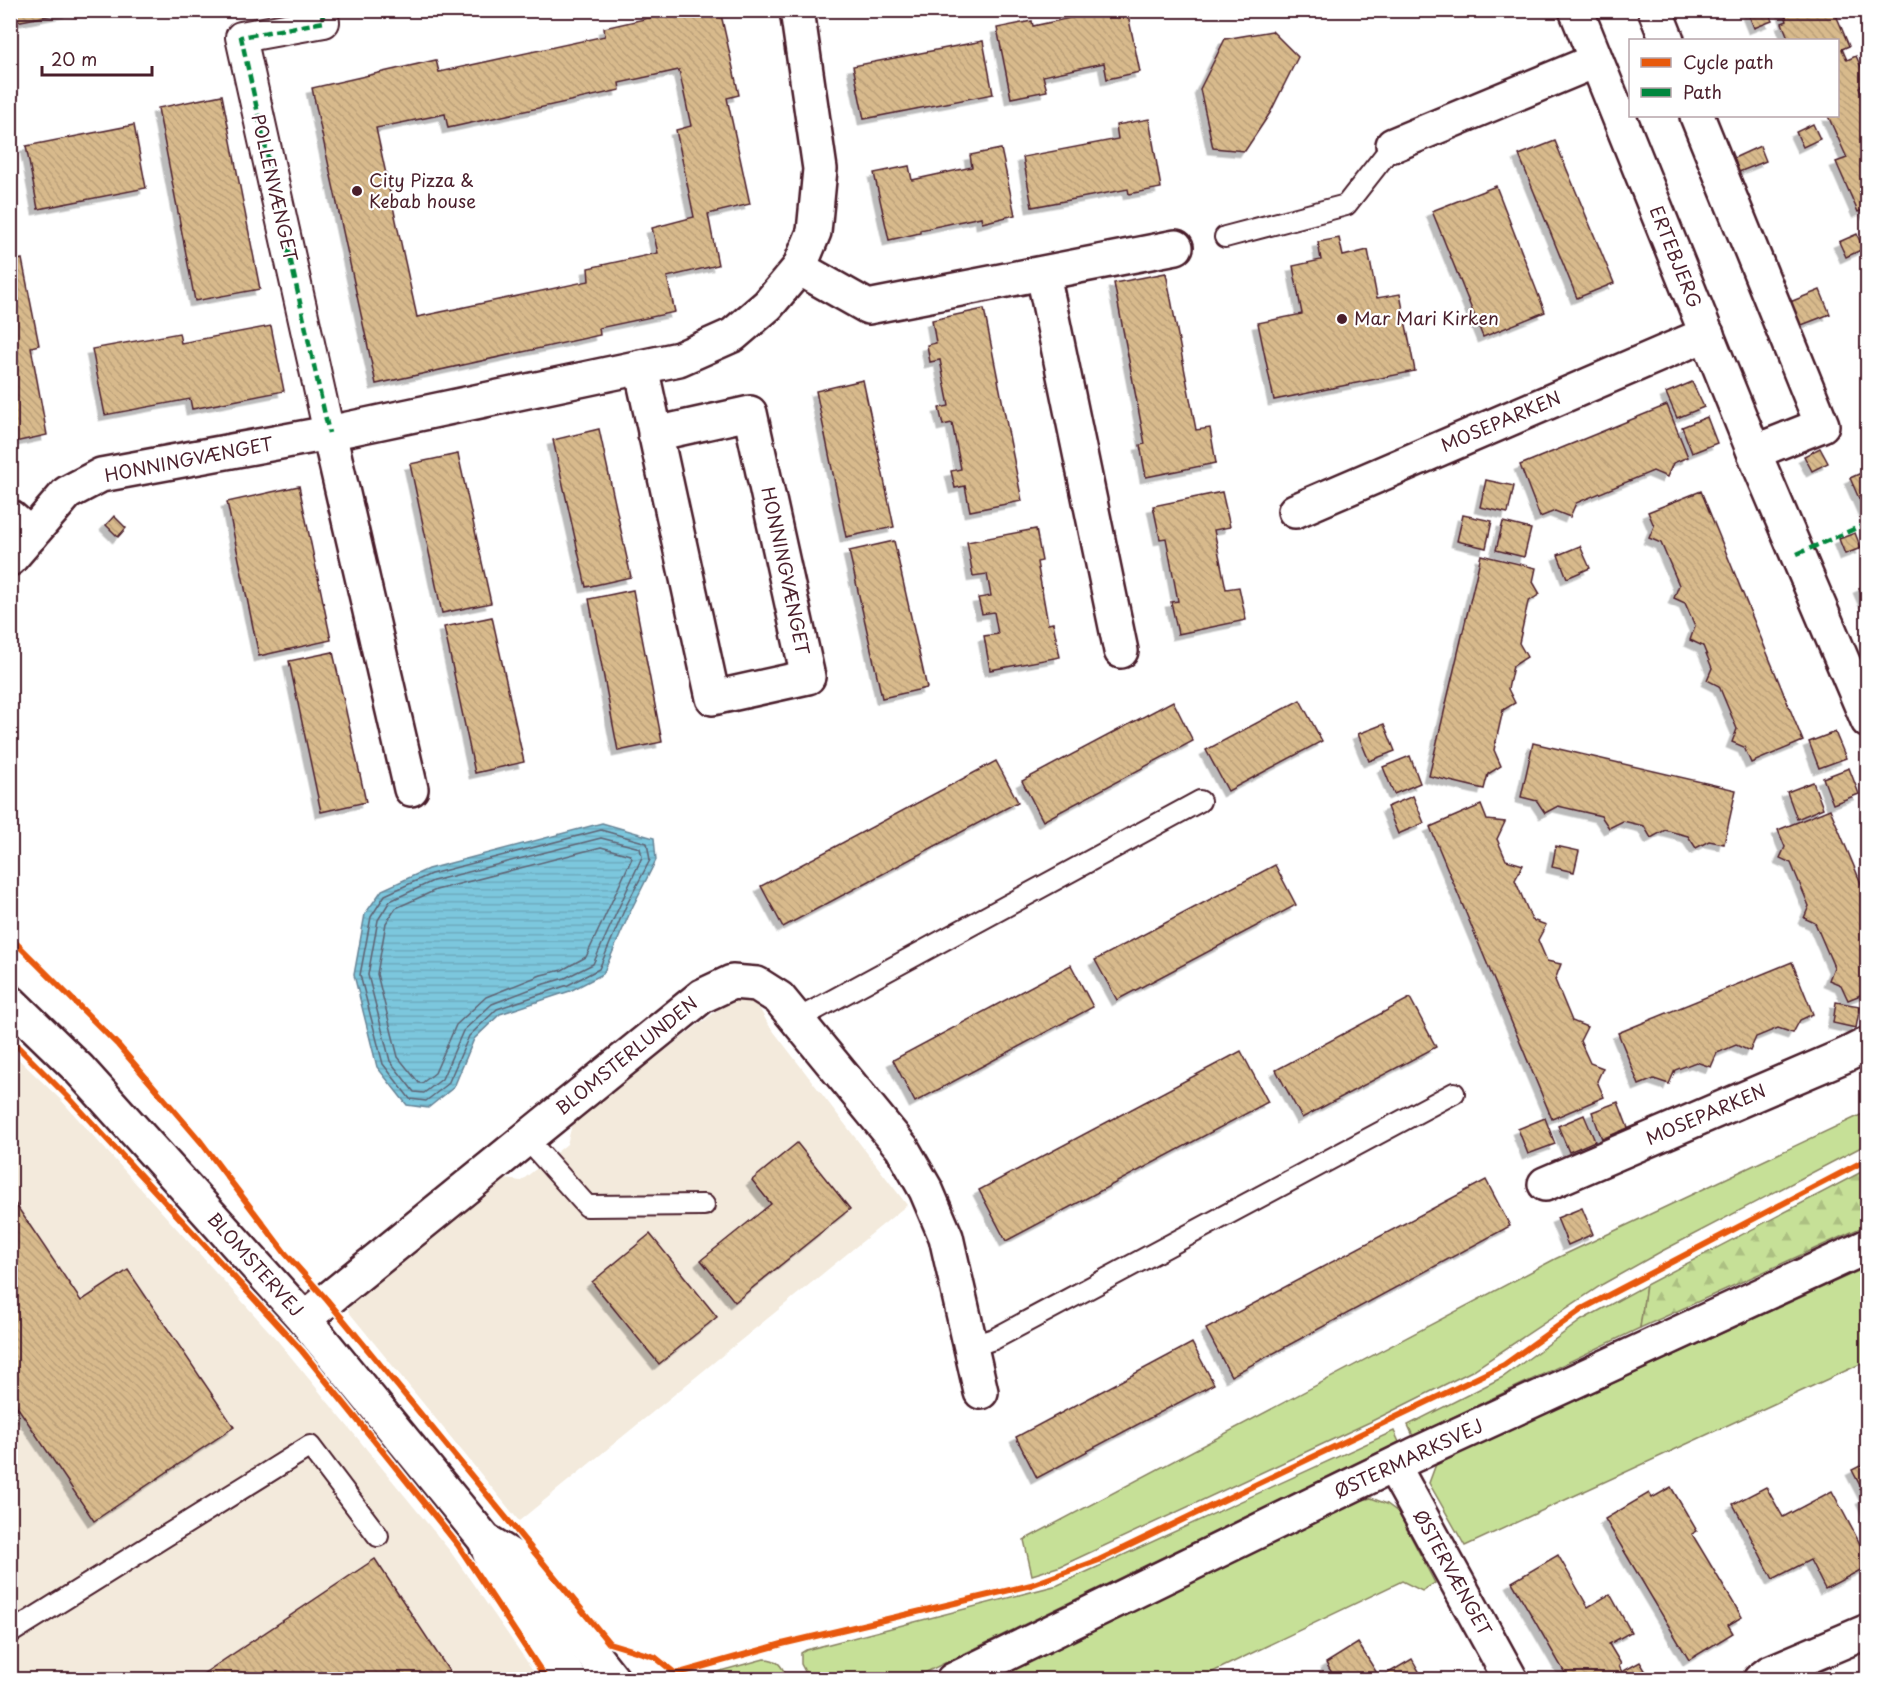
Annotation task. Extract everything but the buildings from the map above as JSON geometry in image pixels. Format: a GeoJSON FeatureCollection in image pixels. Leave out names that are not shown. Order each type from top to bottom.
{"type":"FeatureCollection","features":[{"type":"Feature","properties":{"kind":"street","name":"POLLENVÆNGET"},"geometry":{"type":"LineString","coordinates":[[321,10],[324,22],[240,38],[329,433]]}},
{"type":"Feature","properties":{"kind":"street","name":"ERTEBJERG"},"geometry":{"type":"LineString","coordinates":[[1576,10],[1754,452],[1868,721]]}},
{"type":"Feature","properties":{"kind":"street"},"geometry":{"type":"LineString","coordinates":[[1655,10],[1667,39]]}},
{"type":"Feature","properties":{"kind":"street","name":"HONNINGVÆNGET"},"geometry":{"type":"LineString","coordinates":[[10,560],[21,526],[67,493],[101,475],[329,433],[679,359],[733,335],[768,305],[799,268],[814,232],[820,169],[798,11]]}},
{"type":"Feature","properties":{"kind":"street"},"geometry":{"type":"LineString","coordinates":[[1393,145],[1595,61]]}},
{"type":"Feature","properties":{"kind":"street"},"geometry":{"type":"LineString","coordinates":[[1697,117],[1822,425],[1754,452]]}},
{"type":"Feature","properties":{"kind":"street"},"geometry":{"type":"LineString","coordinates":[[799,268],[868,307],[1176,247]]}},
{"type":"Feature","properties":{"kind":"street"},"geometry":{"type":"LineString","coordinates":[[1043,274],[1121,651]]}},
{"type":"Feature","properties":{"kind":"street","name":"MOSEPARKEN"},"geometry":{"type":"LineString","coordinates":[[1295,511],[1707,334]]}},
{"type":"Feature","properties":{"kind":"street","name":"HONNINGVÆNGET"},"geometry":{"type":"LineString","coordinates":[[641,367],[655,434],[713,698],[808,677],[750,413],[655,434]]}},
{"type":"Feature","properties":{"kind":"street"},"geometry":{"type":"LineString","coordinates":[[329,433],[411,789]]}},
{"type":"Feature","properties":{"kind":"street","name":"BLOMSTERLUNDEN"},"geometry":{"type":"LineString","coordinates":[[304,1319],[702,996],[732,982],[757,984],[779,998],[798,1019],[902,1148],[926,1190],[946,1237],[981,1392]]}},
{"type":"Feature","properties":{"kind":"street","name":"BLOMSTERVEJ"},"geometry":{"type":"LineString","coordinates":[[10,1002],[79,1069],[304,1319],[485,1540],[519,1561],[613,1680]]}},
{"type":"Feature","properties":{"kind":"street","name":"MOSEPARKEN"},"geometry":{"type":"LineString","coordinates":[[1545,1184],[1868,1044]]}},
{"type":"Feature","properties":{"kind":"street","name":"ØSTERMARKSVEJ"},"geometry":{"type":"LineString","coordinates":[[953,1680],[1395,1465],[1868,1246]]}},
{"type":"Feature","properties":{"kind":"street","name":"ØSTERVÆNGET"},"geometry":{"type":"LineString","coordinates":[[1395,1465],[1511,1680]]}},
{"type":"Feature","properties":{"kind":"street","name":"BLOMSTERVEJ"},"geometry":{"type":"LineString","coordinates":[[485,1540],[498,1578],[571,1680]]}},
{"type":"Feature","properties":{"kind":"street"},"geometry":{"type":"LineString","coordinates":[[1760,1680],[1769,1673],[1868,1631]]}},
{"type":"Feature","properties":{"kind":"lane"},"geometry":{"type":"LineString","coordinates":[[1225,237],[1346,204],[1393,145]]}},
{"type":"Feature","properties":{"kind":"lane"},"geometry":{"type":"LineString","coordinates":[[798,1019],[1200,801]]}},
{"type":"Feature","properties":{"kind":"lane"},"geometry":{"type":"LineString","coordinates":[[972,1346],[994,1339],[1454,1093]]}},
{"type":"Feature","properties":{"kind":"lane"},"geometry":{"type":"LineString","coordinates":[[526,1138],[587,1206],[704,1205]]}},
{"type":"Feature","properties":{"kind":"lane"},"geometry":{"type":"LineString","coordinates":[[10,1633],[310,1446],[378,1536]]}},
{"type":"Feature","properties":{"kind":"shaded area"},"geometry":{"type":"Polygon","coordinates":[[[732,999],[756,1002],[768,1024],[907,1205],[519,1521],[348,1311],[354,1297],[505,1179],[521,1181],[567,1144],[573,1121],[732,999]]]}},
{"type":"Feature","properties":{"kind":"shaded area"},"geometry":{"type":"Polygon","coordinates":[[[10,1051],[60,1099],[277,1340],[450,1551],[539,1679],[11,1679],[10,1051]]]}},
{"type":"Feature","properties":{"kind":"green space"},"geometry":{"type":"Polygon","coordinates":[[[1867,1112],[1867,1144],[1603,1284],[1472,1371],[1370,1422],[1061,1566],[1032,1575],[1024,1540],[1555,1259],[1867,1112]]]}},
{"type":"Feature","properties":{"kind":"green space"},"geometry":{"type":"Polygon","coordinates":[[[1867,1169],[1867,1225],[1640,1328],[1646,1285],[1867,1169]]]}},
{"type":"Feature","properties":{"kind":"green space"},"geometry":{"type":"Polygon","coordinates":[[[1867,1267],[1867,1361],[1465,1546],[1429,1483],[1436,1464],[1867,1267]]]}},
{"type":"Feature","properties":{"kind":"green space"},"geometry":{"type":"Polygon","coordinates":[[[1646,1285],[1640,1328],[1413,1436],[1408,1425],[1503,1377],[1582,1320],[1646,1285]]]}},
{"type":"Feature","properties":{"kind":"green space"},"geometry":{"type":"Polygon","coordinates":[[[1394,1431],[1399,1442],[912,1679],[809,1679],[801,1664],[801,1653],[806,1650],[1058,1585],[1394,1431]]]}},
{"type":"Feature","properties":{"kind":"green space"},"geometry":{"type":"Polygon","coordinates":[[[1371,1498],[1387,1504],[1398,1512],[1435,1583],[1422,1591],[1402,1581],[1198,1679],[985,1680],[1354,1502],[1371,1498]]]}},
{"type":"Feature","properties":{"kind":"green space"},"geometry":{"type":"Polygon","coordinates":[[[764,1659],[777,1662],[788,1679],[691,1679],[764,1659]]]}},
{"type":"Feature","properties":{"kind":"water"},"geometry":{"type":"Polygon","coordinates":[[[602,823],[654,838],[656,860],[603,974],[570,991],[500,1014],[474,1039],[454,1087],[428,1108],[407,1105],[377,1067],[354,975],[365,914],[382,890],[428,869],[602,823]]]}},
{"type":"Feature","properties":{"kind":"marked path"},"geometry":{"type":"LineString","coordinates":[[321,10],[324,22],[241,37],[329,433]]}},
{"type":"Feature","properties":{"kind":"marked path"},"geometry":{"type":"LineString","coordinates":[[1797,554],[1868,523]]}},
{"type":"Feature","properties":{"kind":"cycle path"},"geometry":{"type":"LineString","coordinates":[[10,937],[118,1045],[201,1142],[285,1253],[327,1300],[609,1643],[655,1657],[676,1674]]}},
{"type":"Feature","properties":{"kind":"cycle path"},"geometry":{"type":"LineString","coordinates":[[10,1039],[71,1100],[302,1351],[458,1545],[547,1680]]}},
{"type":"Feature","properties":{"kind":"cycle path"},"geometry":{"type":"LineString","coordinates":[[668,1680],[676,1674],[782,1644],[1031,1585],[1099,1560],[1504,1365],[1582,1309],[1868,1159]]}},
{"type":"Feature","properties":{"kind":"place","name":"City Pizza & Kebab house"},"geometry":{"type":"Point","coordinates":[357,191]}},
{"type":"Feature","properties":{"kind":"place","name":"Mar Mari Kirken"},"geometry":{"type":"Point","coordinates":[1342,319]}}]}
